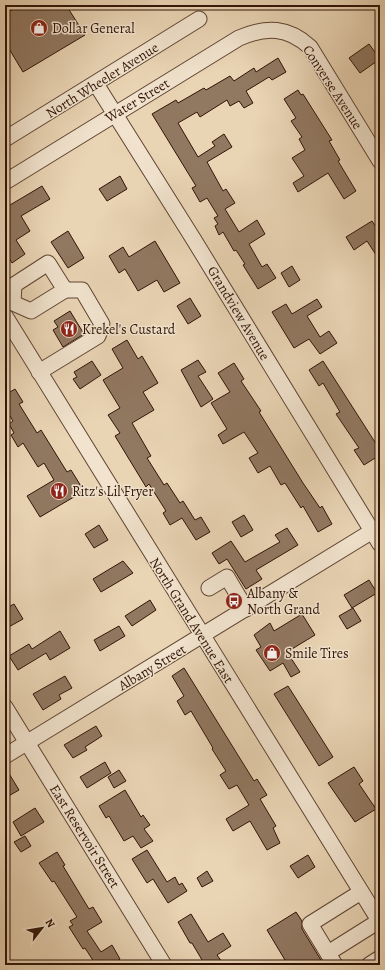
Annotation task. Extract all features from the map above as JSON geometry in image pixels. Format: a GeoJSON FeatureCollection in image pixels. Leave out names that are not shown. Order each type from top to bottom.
{"type":"FeatureCollection","features":[{"type":"Feature","properties":{"kind":"street","name":"North Wheeler Avenue"},"geometry":{"type":"LineString","coordinates":[[5,139],[199,19]]}},
{"type":"Feature","properties":{"kind":"street","name":"Water Street"},"geometry":{"type":"LineString","coordinates":[[5,182],[239,38],[253,32],[274,30]]}},
{"type":"Feature","properties":{"kind":"street","name":"Converse Avenue"},"geometry":{"type":"LineString","coordinates":[[274,30],[290,33],[300,38],[310,47],[380,161]]}},
{"type":"Feature","properties":{"kind":"street","name":"Grandview Avenue"},"geometry":{"type":"LineString","coordinates":[[96,84],[376,529],[380,544]]}},
{"type":"Feature","properties":{"kind":"street"},"geometry":{"type":"LineString","coordinates":[[39,372],[98,336],[102,324],[82,290],[65,290],[31,310],[9,305],[14,284],[48,263],[65,290]]}},
{"type":"Feature","properties":{"kind":"street","name":"North Grand Avenue East"},"geometry":{"type":"LineString","coordinates":[[5,316],[380,921]]}},
{"type":"Feature","properties":{"kind":"street","name":"Albany Street"},"geometry":{"type":"LineString","coordinates":[[5,756],[376,529]]}},
{"type":"Feature","properties":{"kind":"street"},"geometry":{"type":"LineString","coordinates":[[209,588],[226,577],[246,609]]}},
{"type":"Feature","properties":{"kind":"street","name":"East Reservoir Street"},"geometry":{"type":"LineString","coordinates":[[5,707],[164,965]]}},
{"type":"Feature","properties":{"kind":"street"},"geometry":{"type":"LineString","coordinates":[[361,892],[310,924],[332,959],[380,921]]}},
{"type":"Feature","properties":{"kind":"street"},"geometry":{"type":"LineString","coordinates":[[369,965],[380,958]]}},
{"type":"Feature","properties":{"kind":"building"},"geometry":{"type":"Polygon","coordinates":[[[19,5],[66,5],[85,35],[23,72],[5,42],[5,14],[19,5]]]}},
{"type":"Feature","properties":{"kind":"building"},"geometry":{"type":"Polygon","coordinates":[[[369,44],[380,59],[360,73],[349,58],[369,44]]]}},
{"type":"Feature","properties":{"kind":"building"},"geometry":{"type":"Polygon","coordinates":[[[278,58],[286,72],[272,80],[269,77],[246,91],[253,103],[244,108],[239,101],[230,106],[227,100],[200,117],[197,112],[178,123],[198,157],[215,146],[212,142],[224,134],[232,147],[207,162],[223,191],[226,189],[235,203],[225,209],[239,232],[257,220],[265,234],[249,244],[262,267],[267,264],[276,278],[258,289],[243,265],[245,264],[236,250],[234,251],[223,232],[219,235],[215,226],[218,224],[214,218],[218,216],[207,198],[200,202],[192,188],[196,186],[152,114],[176,100],[178,103],[204,88],[206,90],[230,76],[234,81],[254,68],[256,72],[278,58]]]}},
{"type":"Feature","properties":{"kind":"building"},"geometry":{"type":"Polygon","coordinates":[[[298,90],[301,95],[303,94],[332,140],[329,141],[340,160],[338,161],[356,191],[344,199],[328,173],[298,192],[293,183],[304,176],[292,158],[305,150],[299,139],[302,137],[291,121],[296,118],[284,99],[298,90]]]}},
{"type":"Feature","properties":{"kind":"building"},"geometry":{"type":"Polygon","coordinates":[[[120,176],[127,189],[107,201],[99,189],[120,176]]]}},
{"type":"Feature","properties":{"kind":"building"},"geometry":{"type":"Polygon","coordinates":[[[42,186],[50,199],[21,216],[30,231],[16,240],[25,254],[12,263],[5,252],[5,228],[9,226],[5,220],[5,208],[42,186]]]}},
{"type":"Feature","properties":{"kind":"building"},"geometry":{"type":"Polygon","coordinates":[[[372,221],[380,233],[380,261],[367,241],[354,250],[346,237],[372,221]]]}},
{"type":"Feature","properties":{"kind":"building"},"geometry":{"type":"Polygon","coordinates":[[[68,231],[84,258],[68,268],[51,242],[68,231]]]}},
{"type":"Feature","properties":{"kind":"building"},"geometry":{"type":"Polygon","coordinates":[[[155,241],[180,283],[164,292],[157,280],[138,291],[125,269],[119,273],[109,256],[123,247],[129,257],[155,241]]]}},
{"type":"Feature","properties":{"kind":"building"},"geometry":{"type":"Polygon","coordinates":[[[292,266],[300,280],[289,287],[281,273],[292,266]]]}},
{"type":"Feature","properties":{"kind":"building"},"geometry":{"type":"Polygon","coordinates":[[[190,298],[201,316],[188,324],[177,306],[190,298]]]}},
{"type":"Feature","properties":{"kind":"building"},"geometry":{"type":"Polygon","coordinates":[[[317,299],[322,307],[307,316],[320,337],[329,331],[337,343],[320,354],[309,339],[294,348],[272,312],[286,304],[292,314],[317,299]]]}},
{"type":"Feature","properties":{"kind":"building"},"geometry":{"type":"Polygon","coordinates":[[[70,311],[84,334],[63,347],[53,330],[58,327],[54,321],[70,311]]]}},
{"type":"Feature","properties":{"kind":"building"},"geometry":{"type":"Polygon","coordinates":[[[127,340],[138,359],[142,356],[158,383],[143,392],[154,410],[132,423],[151,456],[147,458],[164,485],[167,483],[180,503],[183,501],[195,520],[201,517],[210,532],[196,540],[182,518],[170,525],[163,513],[166,511],[149,484],[146,487],[115,436],[120,433],[108,415],[120,408],[103,380],[123,368],[112,349],[127,340]]]}},
{"type":"Feature","properties":{"kind":"building"},"geometry":{"type":"Polygon","coordinates":[[[198,360],[206,372],[198,376],[213,399],[201,407],[181,370],[198,360]]]}},
{"type":"Feature","properties":{"kind":"building"},"geometry":{"type":"Polygon","coordinates":[[[92,361],[101,375],[80,389],[73,379],[77,377],[74,372],[92,361]]]}},
{"type":"Feature","properties":{"kind":"building"},"geometry":{"type":"Polygon","coordinates":[[[323,361],[380,450],[380,455],[364,465],[354,450],[359,448],[336,414],[340,412],[323,383],[319,386],[309,370],[323,361]]]}},
{"type":"Feature","properties":{"kind":"building"},"geometry":{"type":"Polygon","coordinates":[[[234,363],[244,379],[241,381],[261,411],[259,412],[303,483],[320,508],[322,506],[332,524],[318,532],[303,506],[301,508],[285,483],[281,485],[270,466],[258,473],[249,458],[258,453],[244,432],[223,444],[218,435],[227,429],[211,403],[230,392],[218,373],[234,363]]]}},
{"type":"Feature","properties":{"kind":"building"},"geometry":{"type":"Polygon","coordinates":[[[15,389],[23,402],[19,404],[37,433],[41,430],[67,472],[71,470],[84,491],[40,517],[27,496],[54,480],[44,463],[38,467],[23,443],[18,447],[11,435],[14,433],[9,424],[13,421],[5,408],[5,395],[15,389]]]}},
{"type":"Feature","properties":{"kind":"building"},"geometry":{"type":"Polygon","coordinates":[[[244,515],[253,530],[241,537],[232,522],[244,515]]]}},
{"type":"Feature","properties":{"kind":"building"},"geometry":{"type":"Polygon","coordinates":[[[99,525],[108,540],[94,548],[85,534],[99,525]]]}},
{"type":"Feature","properties":{"kind":"building"},"geometry":{"type":"Polygon","coordinates":[[[287,528],[298,545],[256,570],[262,579],[246,589],[227,559],[219,564],[212,553],[231,541],[245,562],[280,542],[275,535],[287,528]]]}},
{"type":"Feature","properties":{"kind":"building"},"geometry":{"type":"Polygon","coordinates":[[[123,561],[133,573],[101,592],[93,579],[123,561]]]}},
{"type":"Feature","properties":{"kind":"building"},"geometry":{"type":"Polygon","coordinates":[[[369,580],[377,593],[352,608],[344,595],[369,580]]]}},
{"type":"Feature","properties":{"kind":"building"},"geometry":{"type":"Polygon","coordinates":[[[150,600],[156,610],[132,626],[125,616],[150,600]]]}},
{"type":"Feature","properties":{"kind":"building"},"geometry":{"type":"Polygon","coordinates":[[[14,604],[23,619],[5,629],[5,609],[14,604]]]}},
{"type":"Feature","properties":{"kind":"building"},"geometry":{"type":"Polygon","coordinates":[[[353,608],[361,621],[347,629],[339,616],[353,608]]]}},
{"type":"Feature","properties":{"kind":"building"},"geometry":{"type":"Polygon","coordinates":[[[302,614],[315,635],[287,652],[300,672],[291,677],[283,663],[270,671],[256,650],[261,647],[254,635],[270,623],[274,631],[302,614]]]}},
{"type":"Feature","properties":{"kind":"building"},"geometry":{"type":"Polygon","coordinates":[[[119,626],[125,636],[100,651],[94,640],[119,626]]]}},
{"type":"Feature","properties":{"kind":"building"},"geometry":{"type":"Polygon","coordinates":[[[60,631],[70,648],[50,660],[46,653],[18,670],[9,656],[29,644],[32,649],[60,631]]]}},
{"type":"Feature","properties":{"kind":"building"},"geometry":{"type":"Polygon","coordinates":[[[184,668],[254,781],[257,779],[267,795],[260,799],[276,826],[273,828],[280,843],[267,850],[250,821],[233,831],[226,819],[249,805],[237,785],[229,789],[220,775],[226,771],[212,749],[213,748],[191,711],[185,715],[177,701],[184,696],[172,676],[184,668]]]}},
{"type":"Feature","properties":{"kind":"building"},"geometry":{"type":"Polygon","coordinates":[[[65,676],[72,688],[59,695],[61,699],[43,710],[33,694],[65,676]]]}},
{"type":"Feature","properties":{"kind":"building"},"geometry":{"type":"Polygon","coordinates":[[[288,686],[333,757],[319,766],[274,694],[288,686]]]}},
{"type":"Feature","properties":{"kind":"building"},"geometry":{"type":"Polygon","coordinates":[[[96,726],[102,736],[85,747],[87,750],[73,758],[64,745],[96,726]]]}},
{"type":"Feature","properties":{"kind":"building"},"geometry":{"type":"Polygon","coordinates":[[[105,762],[111,773],[87,788],[80,777],[105,762]]]}},
{"type":"Feature","properties":{"kind":"building"},"geometry":{"type":"Polygon","coordinates":[[[5,767],[19,790],[5,798],[5,767]]]}},
{"type":"Feature","properties":{"kind":"building"},"geometry":{"type":"Polygon","coordinates":[[[354,767],[363,781],[359,784],[376,809],[355,822],[328,783],[354,767]]]}},
{"type":"Feature","properties":{"kind":"building"},"geometry":{"type":"Polygon","coordinates":[[[119,770],[126,781],[114,788],[108,777],[119,770]]]}},
{"type":"Feature","properties":{"kind":"building"},"geometry":{"type":"Polygon","coordinates":[[[125,790],[141,817],[143,815],[150,825],[144,829],[153,841],[141,848],[133,836],[124,841],[109,816],[106,818],[99,806],[125,790]]]}},
{"type":"Feature","properties":{"kind":"building"},"geometry":{"type":"Polygon","coordinates":[[[35,808],[44,822],[21,836],[13,822],[35,808]]]}},
{"type":"Feature","properties":{"kind":"building"},"geometry":{"type":"Polygon","coordinates":[[[25,836],[31,846],[21,852],[14,842],[25,836]]]}},
{"type":"Feature","properties":{"kind":"building"},"geometry":{"type":"Polygon","coordinates":[[[147,850],[167,882],[175,877],[179,885],[182,883],[187,891],[168,903],[153,879],[147,883],[132,859],[147,850]]]}},
{"type":"Feature","properties":{"kind":"building"},"geometry":{"type":"Polygon","coordinates":[[[57,852],[65,865],[63,866],[89,909],[93,907],[102,922],[87,931],[101,952],[112,945],[120,959],[110,965],[96,965],[85,948],[83,949],[69,927],[73,925],[70,921],[77,917],[54,881],[52,882],[39,863],[57,852]]]}},
{"type":"Feature","properties":{"kind":"building"},"geometry":{"type":"Polygon","coordinates":[[[308,855],[315,867],[298,878],[290,866],[308,855]]]}},
{"type":"Feature","properties":{"kind":"building"},"geometry":{"type":"Polygon","coordinates":[[[207,871],[213,881],[202,887],[197,878],[207,871]]]}},
{"type":"Feature","properties":{"kind":"building"},"geometry":{"type":"Polygon","coordinates":[[[296,912],[302,921],[302,929],[324,965],[288,965],[267,930],[296,912]]]}},
{"type":"Feature","properties":{"kind":"building"},"geometry":{"type":"Polygon","coordinates":[[[191,914],[208,942],[223,933],[231,946],[217,955],[224,965],[205,965],[192,943],[190,943],[178,922],[191,914]]]}},
{"type":"Feature","properties":{"kind":"place","name":"Dollar General"},"geometry":{"type":"Point","coordinates":[39,28]}},
{"type":"Feature","properties":{"kind":"place","name":"Krekel's Custard"},"geometry":{"type":"Point","coordinates":[69,329]}},
{"type":"Feature","properties":{"kind":"place","name":"Ritz's Lil Fryer"},"geometry":{"type":"Point","coordinates":[59,491]}},
{"type":"Feature","properties":{"kind":"place","name":"Albany & North Grand"},"geometry":{"type":"Point","coordinates":[234,601]}},
{"type":"Feature","properties":{"kind":"place","name":"Smile Tires"},"geometry":{"type":"Point","coordinates":[272,653]}}]}
